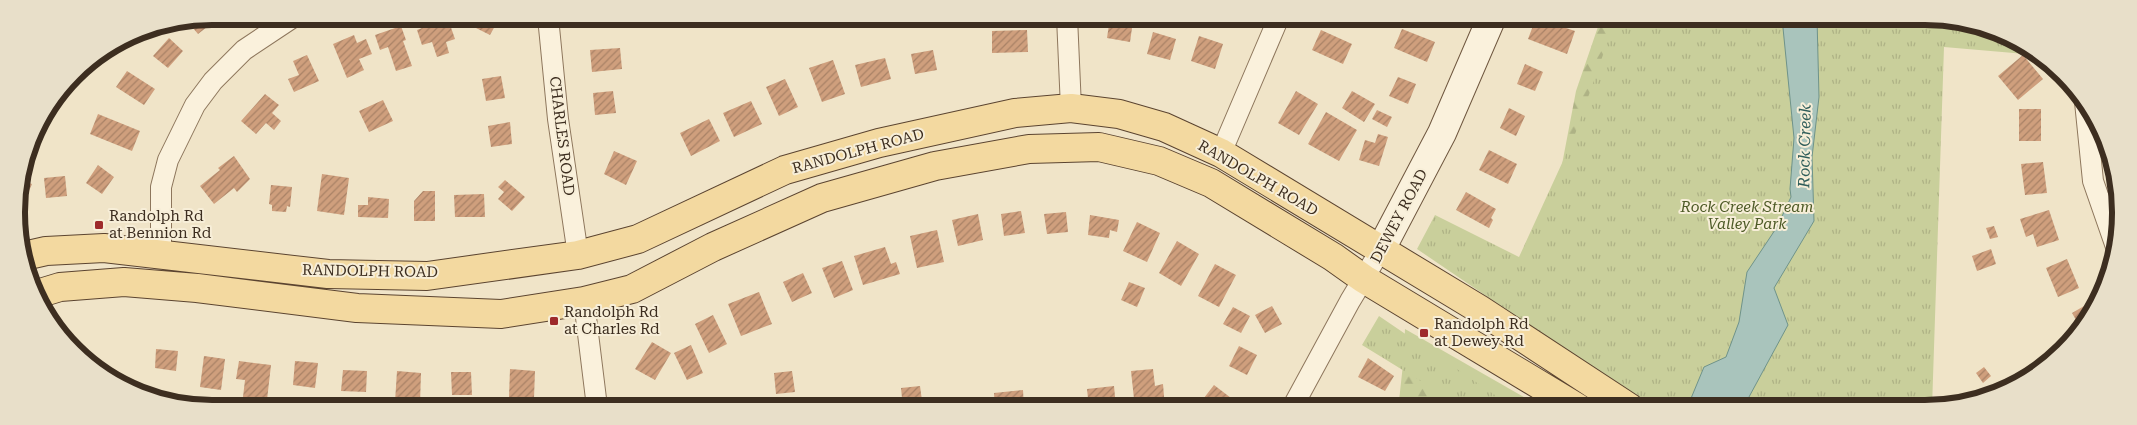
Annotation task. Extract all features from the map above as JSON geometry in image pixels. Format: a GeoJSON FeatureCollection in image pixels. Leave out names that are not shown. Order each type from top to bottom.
{"type":"FeatureCollection","features":[{"type":"Feature","properties":{"kind":"main road","name":"RANDOLPH ROAD"},"geometry":{"type":"LineString","coordinates":[[30,255],[46,251],[104,248],[161,253],[328,274],[427,276],[578,255],[638,239],[785,170],[879,143],[1015,113],[1071,108],[1119,114],[1164,127],[1221,153],[1380,251],[1479,309],[1618,400]]}},
{"type":"Feature","properties":{"kind":"main road","name":"RANDOLPH ROAD"},"geometry":{"type":"LineString","coordinates":[[43,292],[60,287],[124,282],[198,288],[357,308],[502,314],[584,301],[632,289],[713,247],[822,198],[935,166],[1029,149],[1099,147],[1159,161],[1211,183],[1333,256],[1364,279],[1565,400]]}},
{"type":"Feature","properties":{"kind":"street"},"geometry":{"type":"LineString","coordinates":[[161,253],[161,187],[168,160],[196,105],[213,81],[244,50],[282,25]]}},
{"type":"Feature","properties":{"kind":"street","name":"CHARLES ROAD"},"geometry":{"type":"LineString","coordinates":[[549,25],[558,119],[578,255]]}},
{"type":"Feature","properties":{"kind":"street"},"geometry":{"type":"LineString","coordinates":[[1067,25],[1071,108]]}},
{"type":"Feature","properties":{"kind":"street"},"geometry":{"type":"LineString","coordinates":[[1221,153],[1276,25]]}},
{"type":"Feature","properties":{"kind":"street","name":"DEWEY ROAD"},"geometry":{"type":"LineString","coordinates":[[1296,400],[1380,251],[1442,133],[1489,25]]}},
{"type":"Feature","properties":{"kind":"street"},"geometry":{"type":"LineString","coordinates":[[2086,117],[2093,181],[2111,232]]}},
{"type":"Feature","properties":{"kind":"street"},"geometry":{"type":"LineString","coordinates":[[584,301],[596,400]]}},
{"type":"Feature","properties":{"kind":"green space"},"geometry":{"type":"Polygon","coordinates":[[[1599,25],[1656,25],[1560,175],[1576,91],[1599,25]]]}},
{"type":"Feature","properties":{"kind":"green space","name":"Rock Creek Stream Valley Park"},"geometry":{"type":"Polygon","coordinates":[[[1614,25],[1937,25],[1973,31],[1996,39],[2024,54],[1944,47],[1932,400],[1639,400],[1417,249],[1435,215],[1519,257],[1574,137],[1614,25]]]}},
{"type":"Feature","properties":{"kind":"green space"},"geometry":{"type":"Polygon","coordinates":[[[1379,316],[1502,400],[1443,400],[1445,396],[1362,345],[1379,316]]]}},
{"type":"Feature","properties":{"kind":"green space"},"geometry":{"type":"Polygon","coordinates":[[[1405,329],[1529,400],[1439,400],[1404,355],[1405,329]]]}},
{"type":"Feature","properties":{"kind":"green space"},"geometry":{"type":"Polygon","coordinates":[[[1404,355],[1441,381],[1444,400],[1399,400],[1404,355]]]}},
{"type":"Feature","properties":{"kind":"water","name":"Rock Creek"},"geometry":{"type":"Polygon","coordinates":[[[1783,25],[1817,25],[1819,97],[1812,157],[1814,221],[1774,288],[1788,325],[1747,400],[1690,400],[1704,367],[1726,357],[1739,322],[1747,272],[1777,227],[1791,197],[1794,138],[1783,25]]]}},
{"type":"Feature","properties":{"kind":"building"},"geometry":{"type":"Polygon","coordinates":[[[210,25],[198,34],[192,26],[210,25]]]}},
{"type":"Feature","properties":{"kind":"building"},"geometry":{"type":"Polygon","coordinates":[[[450,25],[455,39],[446,42],[449,53],[437,57],[432,42],[422,45],[417,30],[427,26],[450,25]]]}},
{"type":"Feature","properties":{"kind":"building"},"geometry":{"type":"Polygon","coordinates":[[[470,25],[496,25],[490,35],[470,25]]]}},
{"type":"Feature","properties":{"kind":"building"},"geometry":{"type":"Polygon","coordinates":[[[1109,25],[1132,25],[1130,42],[1107,38],[1109,25]]]}},
{"type":"Feature","properties":{"kind":"building"},"geometry":{"type":"Polygon","coordinates":[[[1533,25],[1557,25],[1575,31],[1567,54],[1528,39],[1533,25]]]}},
{"type":"Feature","properties":{"kind":"building"},"geometry":{"type":"Polygon","coordinates":[[[401,26],[406,40],[403,41],[412,66],[396,71],[388,47],[380,50],[375,35],[401,26]]]}},
{"type":"Feature","properties":{"kind":"building"},"geometry":{"type":"Polygon","coordinates":[[[1402,29],[1435,42],[1427,62],[1394,48],[1402,29]]]}},
{"type":"Feature","properties":{"kind":"building"},"geometry":{"type":"Polygon","coordinates":[[[1027,30],[1028,52],[992,53],[992,31],[1027,30]]]}},
{"type":"Feature","properties":{"kind":"building"},"geometry":{"type":"Polygon","coordinates":[[[1321,30],[1352,44],[1343,64],[1312,50],[1321,30]]]}},
{"type":"Feature","properties":{"kind":"building"},"geometry":{"type":"Polygon","coordinates":[[[1153,32],[1176,39],[1170,60],[1147,54],[1153,32]]]}},
{"type":"Feature","properties":{"kind":"building"},"geometry":{"type":"Polygon","coordinates":[[[354,35],[357,43],[366,39],[372,54],[359,59],[364,70],[347,78],[333,44],[354,35]]]}},
{"type":"Feature","properties":{"kind":"building"},"geometry":{"type":"Polygon","coordinates":[[[1199,36],[1223,44],[1215,69],[1191,61],[1199,36]]]}},
{"type":"Feature","properties":{"kind":"building"},"geometry":{"type":"Polygon","coordinates":[[[169,38],[183,51],[168,68],[153,56],[169,38]]]}},
{"type":"Feature","properties":{"kind":"building"},"geometry":{"type":"Polygon","coordinates":[[[620,48],[622,69],[592,72],[590,50],[620,48]]]}},
{"type":"Feature","properties":{"kind":"building"},"geometry":{"type":"Polygon","coordinates":[[[933,50],[937,70],[915,74],[911,54],[933,50]]]}},
{"type":"Feature","properties":{"kind":"building"},"geometry":{"type":"Polygon","coordinates":[[[307,55],[319,81],[294,92],[288,79],[299,75],[293,61],[307,55]]]}},
{"type":"Feature","properties":{"kind":"building"},"geometry":{"type":"Polygon","coordinates":[[[2023,55],[2043,79],[2018,100],[1998,76],[2023,55]]]}},
{"type":"Feature","properties":{"kind":"building"},"geometry":{"type":"Polygon","coordinates":[[[885,58],[891,79],[861,87],[855,65],[885,58]]]}},
{"type":"Feature","properties":{"kind":"building"},"geometry":{"type":"Polygon","coordinates":[[[833,60],[845,94],[822,102],[809,68],[833,60]]]}},
{"type":"Feature","properties":{"kind":"building"},"geometry":{"type":"Polygon","coordinates":[[[1525,64],[1543,72],[1535,91],[1517,84],[1525,64]]]}},
{"type":"Feature","properties":{"kind":"building"},"geometry":{"type":"Polygon","coordinates":[[[127,71],[155,89],[144,105],[116,87],[127,71]]]}},
{"type":"Feature","properties":{"kind":"building"},"geometry":{"type":"Polygon","coordinates":[[[501,76],[505,98],[486,101],[482,79],[501,76]]]}},
{"type":"Feature","properties":{"kind":"building"},"geometry":{"type":"Polygon","coordinates":[[[1398,77],[1416,84],[1408,104],[1389,96],[1398,77]]]}},
{"type":"Feature","properties":{"kind":"building"},"geometry":{"type":"Polygon","coordinates":[[[785,79],[798,107],[779,116],[766,87],[785,79]]]}},
{"type":"Feature","properties":{"kind":"building"},"geometry":{"type":"Polygon","coordinates":[[[613,91],[616,113],[595,115],[593,93],[613,91]]]}},
{"type":"Feature","properties":{"kind":"building"},"geometry":{"type":"Polygon","coordinates":[[[1296,91],[1318,104],[1299,135],[1278,123],[1296,91]]]}},
{"type":"Feature","properties":{"kind":"building"},"geometry":{"type":"Polygon","coordinates":[[[1352,91],[1375,104],[1364,122],[1342,108],[1352,91]]]}},
{"type":"Feature","properties":{"kind":"building"},"geometry":{"type":"Polygon","coordinates":[[[265,94],[279,105],[272,113],[281,121],[274,130],[266,123],[256,134],[241,121],[265,94]]]}},
{"type":"Feature","properties":{"kind":"building"},"geometry":{"type":"Polygon","coordinates":[[[383,100],[393,121],[369,132],[359,111],[383,100]]]}},
{"type":"Feature","properties":{"kind":"building"},"geometry":{"type":"Polygon","coordinates":[[[751,101],[762,124],[734,137],[723,113],[751,101]]]}},
{"type":"Feature","properties":{"kind":"building"},"geometry":{"type":"Polygon","coordinates":[[[1509,108],[1525,116],[1516,136],[1500,128],[1509,108]]]}},
{"type":"Feature","properties":{"kind":"building"},"geometry":{"type":"Polygon","coordinates":[[[2019,109],[2041,109],[2041,141],[2019,141],[2019,109]]]}},
{"type":"Feature","properties":{"kind":"building"},"geometry":{"type":"Polygon","coordinates":[[[1377,110],[1392,117],[1387,127],[1372,119],[1377,110]]]}},
{"type":"Feature","properties":{"kind":"building"},"geometry":{"type":"Polygon","coordinates":[[[1326,112],[1357,130],[1339,161],[1308,144],[1326,112]]]}},
{"type":"Feature","properties":{"kind":"building"},"geometry":{"type":"Polygon","coordinates":[[[98,114],[140,131],[132,151],[90,134],[98,114]]]}},
{"type":"Feature","properties":{"kind":"building"},"geometry":{"type":"Polygon","coordinates":[[[709,119],[720,141],[691,156],[680,133],[709,119]]]}},
{"type":"Feature","properties":{"kind":"building"},"geometry":{"type":"Polygon","coordinates":[[[510,122],[512,144],[491,147],[488,126],[510,122]]]}},
{"type":"Feature","properties":{"kind":"building"},"geometry":{"type":"Polygon","coordinates":[[[1378,134],[1388,137],[1379,166],[1359,160],[1365,140],[1375,143],[1378,134]]]}},
{"type":"Feature","properties":{"kind":"building"},"geometry":{"type":"Polygon","coordinates":[[[1489,150],[1517,164],[1508,184],[1479,170],[1489,150]]]}},
{"type":"Feature","properties":{"kind":"building"},"geometry":{"type":"Polygon","coordinates":[[[614,151],[637,161],[626,185],[604,174],[614,151]]]}},
{"type":"Feature","properties":{"kind":"building"},"geometry":{"type":"Polygon","coordinates":[[[234,156],[250,179],[237,192],[234,188],[214,204],[200,186],[220,170],[218,168],[234,156]]]}},
{"type":"Feature","properties":{"kind":"building"},"geometry":{"type":"Polygon","coordinates":[[[2043,162],[2047,193],[2025,195],[2021,164],[2043,162]]]}},
{"type":"Feature","properties":{"kind":"building"},"geometry":{"type":"Polygon","coordinates":[[[98,165],[114,177],[102,194],[86,183],[98,165]]]}},
{"type":"Feature","properties":{"kind":"building"},"geometry":{"type":"Polygon","coordinates":[[[322,174],[349,178],[344,215],[317,211],[322,174]]]}},
{"type":"Feature","properties":{"kind":"building"},"geometry":{"type":"Polygon","coordinates":[[[65,176],[67,196],[46,198],[44,178],[65,176]]]}},
{"type":"Feature","properties":{"kind":"building"},"geometry":{"type":"Polygon","coordinates":[[[505,180],[525,197],[512,211],[498,199],[504,192],[498,187],[505,180]]]}},
{"type":"Feature","properties":{"kind":"building"},"geometry":{"type":"Polygon","coordinates":[[[28,183],[32,184],[25,200],[28,183]]]}},
{"type":"Feature","properties":{"kind":"building"},"geometry":{"type":"Polygon","coordinates":[[[271,185],[292,187],[290,207],[287,206],[286,212],[272,211],[272,205],[269,204],[271,185]]]}},
{"type":"Feature","properties":{"kind":"building"},"geometry":{"type":"Polygon","coordinates":[[[423,191],[435,191],[435,221],[414,221],[414,201],[423,191]]]}},
{"type":"Feature","properties":{"kind":"building"},"geometry":{"type":"Polygon","coordinates":[[[1466,192],[1496,209],[1491,218],[1493,220],[1489,228],[1456,210],[1466,192]]]}},
{"type":"Feature","properties":{"kind":"building"},"geometry":{"type":"Polygon","coordinates":[[[484,194],[485,217],[455,217],[454,195],[484,194]]]}},
{"type":"Feature","properties":{"kind":"building"},"geometry":{"type":"Polygon","coordinates":[[[368,197],[389,199],[388,218],[358,217],[358,205],[368,205],[368,197]]]}},
{"type":"Feature","properties":{"kind":"building"},"geometry":{"type":"Polygon","coordinates":[[[2049,210],[2059,240],[2037,247],[2033,234],[2026,237],[2020,219],[2049,210]]]}},
{"type":"Feature","properties":{"kind":"building"},"geometry":{"type":"Polygon","coordinates":[[[1021,211],[1025,233],[1004,236],[1001,214],[1021,211]]]}},
{"type":"Feature","properties":{"kind":"building"},"geometry":{"type":"Polygon","coordinates":[[[1066,212],[1068,232],[1047,234],[1044,214],[1066,212]]]}},
{"type":"Feature","properties":{"kind":"building"},"geometry":{"type":"Polygon","coordinates":[[[978,214],[983,240],[958,246],[952,220],[978,214]]]}},
{"type":"Feature","properties":{"kind":"building"},"geometry":{"type":"Polygon","coordinates":[[[1090,215],[1119,220],[1117,232],[1110,230],[1109,238],[1088,235],[1090,215]]]}},
{"type":"Feature","properties":{"kind":"building"},"geometry":{"type":"Polygon","coordinates":[[[1137,222],[1160,233],[1147,262],[1123,251],[1137,222]]]}},
{"type":"Feature","properties":{"kind":"building"},"geometry":{"type":"Polygon","coordinates":[[[1994,226],[1998,237],[1990,239],[1986,228],[1994,226]]]}},
{"type":"Feature","properties":{"kind":"building"},"geometry":{"type":"Polygon","coordinates":[[[937,230],[944,262],[917,268],[910,236],[937,230]]]}},
{"type":"Feature","properties":{"kind":"building"},"geometry":{"type":"Polygon","coordinates":[[[1177,241],[1199,254],[1181,286],[1159,273],[1177,241]]]}},
{"type":"Feature","properties":{"kind":"building"},"geometry":{"type":"Polygon","coordinates":[[[885,247],[891,264],[896,262],[900,274],[863,285],[854,256],[885,247]]]}},
{"type":"Feature","properties":{"kind":"building"},"geometry":{"type":"Polygon","coordinates":[[[1991,249],[1996,264],[1977,271],[1972,256],[1991,249]]]}},
{"type":"Feature","properties":{"kind":"building"},"geometry":{"type":"Polygon","coordinates":[[[2067,259],[2079,288],[2058,297],[2046,268],[2067,259]]]}},
{"type":"Feature","properties":{"kind":"building"},"geometry":{"type":"Polygon","coordinates":[[[842,261],[853,290],[834,298],[822,268],[842,261]]]}},
{"type":"Feature","properties":{"kind":"building"},"geometry":{"type":"Polygon","coordinates":[[[1215,264],[1236,275],[1219,307],[1198,296],[1215,264]]]}},
{"type":"Feature","properties":{"kind":"building"},"geometry":{"type":"Polygon","coordinates":[[[803,273],[812,293],[792,302],[783,282],[803,273]]]}},
{"type":"Feature","properties":{"kind":"building"},"geometry":{"type":"Polygon","coordinates":[[[1129,282],[1145,288],[1137,307],[1121,300],[1129,282]]]}},
{"type":"Feature","properties":{"kind":"building"},"geometry":{"type":"Polygon","coordinates":[[[759,292],[772,324],[741,336],[728,304],[759,292]]]}},
{"type":"Feature","properties":{"kind":"building"},"geometry":{"type":"Polygon","coordinates":[[[2088,304],[2077,321],[2072,313],[2088,304]]]}},
{"type":"Feature","properties":{"kind":"building"},"geometry":{"type":"Polygon","coordinates":[[[1272,306],[1282,324],[1265,333],[1255,315],[1272,306]]]}},
{"type":"Feature","properties":{"kind":"building"},"geometry":{"type":"Polygon","coordinates":[[[1233,307],[1250,316],[1241,333],[1223,324],[1233,307]]]}},
{"type":"Feature","properties":{"kind":"building"},"geometry":{"type":"Polygon","coordinates":[[[713,315],[727,344],[709,353],[695,324],[713,315]]]}},
{"type":"Feature","properties":{"kind":"building"},"geometry":{"type":"Polygon","coordinates":[[[652,342],[671,353],[655,380],[635,369],[652,342]]]}},
{"type":"Feature","properties":{"kind":"building"},"geometry":{"type":"Polygon","coordinates":[[[691,345],[703,373],[687,380],[674,353],[691,345]]]}},
{"type":"Feature","properties":{"kind":"building"},"geometry":{"type":"Polygon","coordinates":[[[1239,346],[1257,355],[1247,375],[1229,366],[1239,346]]]}},
{"type":"Feature","properties":{"kind":"building"},"geometry":{"type":"Polygon","coordinates":[[[156,349],[178,351],[176,371],[155,368],[156,349]]]}},
{"type":"Feature","properties":{"kind":"building"},"geometry":{"type":"Polygon","coordinates":[[[204,356],[225,359],[221,390],[200,387],[204,356]]]}},
{"type":"Feature","properties":{"kind":"building"},"geometry":{"type":"Polygon","coordinates":[[[1368,358],[1394,376],[1385,391],[1358,377],[1368,358]]]}},
{"type":"Feature","properties":{"kind":"building"},"geometry":{"type":"Polygon","coordinates":[[[239,361],[271,365],[267,400],[243,397],[245,380],[236,379],[239,361]]]}},
{"type":"Feature","properties":{"kind":"building"},"geometry":{"type":"Polygon","coordinates":[[[295,361],[318,363],[315,388],[293,385],[295,361]]]}},
{"type":"Feature","properties":{"kind":"building"},"geometry":{"type":"Polygon","coordinates":[[[1984,367],[1991,376],[1983,383],[1976,373],[1984,367]]]}},
{"type":"Feature","properties":{"kind":"building"},"geometry":{"type":"Polygon","coordinates":[[[510,369],[535,371],[534,398],[509,397],[510,369]]]}},
{"type":"Feature","properties":{"kind":"building"},"geometry":{"type":"Polygon","coordinates":[[[1153,369],[1155,386],[1163,384],[1164,400],[1134,400],[1131,371],[1153,369]]]}},
{"type":"Feature","properties":{"kind":"building"},"geometry":{"type":"Polygon","coordinates":[[[343,370],[367,371],[366,392],[341,391],[343,370]]]}},
{"type":"Feature","properties":{"kind":"building"},"geometry":{"type":"Polygon","coordinates":[[[397,371],[421,373],[420,400],[395,400],[397,371]]]}},
{"type":"Feature","properties":{"kind":"building"},"geometry":{"type":"Polygon","coordinates":[[[792,371],[795,392],[776,394],[774,373],[792,371]]]}},
{"type":"Feature","properties":{"kind":"building"},"geometry":{"type":"Polygon","coordinates":[[[451,372],[471,372],[472,395],[452,395],[451,372]]]}},
{"type":"Feature","properties":{"kind":"building"},"geometry":{"type":"Polygon","coordinates":[[[1214,385],[1234,400],[1202,400],[1214,385]]]}},
{"type":"Feature","properties":{"kind":"building"},"geometry":{"type":"Polygon","coordinates":[[[920,386],[922,400],[902,400],[901,388],[920,386]]]}},
{"type":"Feature","properties":{"kind":"building"},"geometry":{"type":"Polygon","coordinates":[[[1114,386],[1115,400],[1088,400],[1087,389],[1114,386]]]}},
{"type":"Feature","properties":{"kind":"building"},"geometry":{"type":"Polygon","coordinates":[[[1023,390],[1024,400],[994,400],[994,393],[1023,390]]]}},
{"type":"Feature","properties":{"kind":"place","name":"Randolph Rd at Bennion Rd"},"geometry":{"type":"Point","coordinates":[99,225]}},
{"type":"Feature","properties":{"kind":"place","name":"Randolph Rd at Charles Rd"},"geometry":{"type":"Point","coordinates":[554,321]}},
{"type":"Feature","properties":{"kind":"place","name":"Randolph Rd at Dewey Rd"},"geometry":{"type":"Point","coordinates":[1424,333]}}]}
